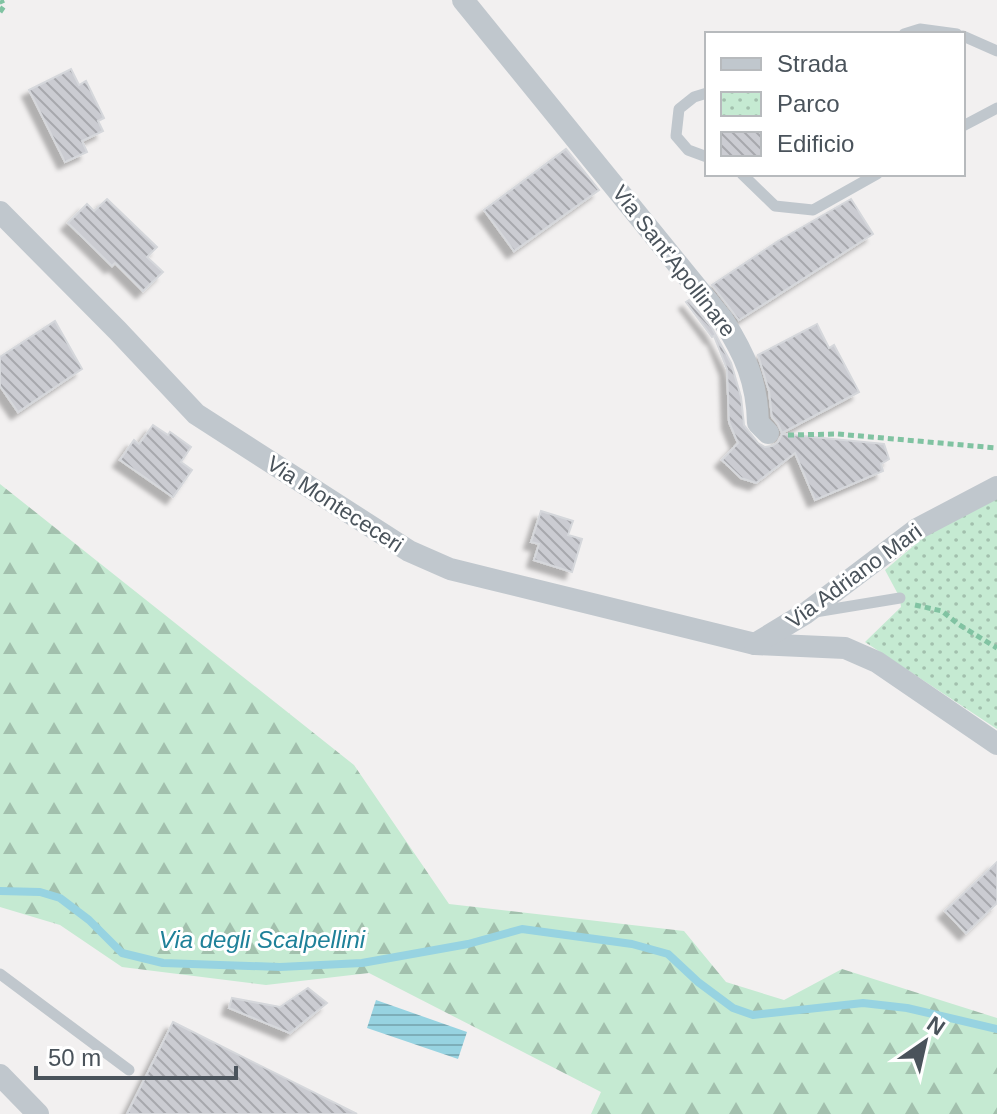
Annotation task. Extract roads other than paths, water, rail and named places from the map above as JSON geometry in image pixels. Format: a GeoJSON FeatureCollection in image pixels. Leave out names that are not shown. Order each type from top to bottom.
{"type":"FeatureCollection","features":[{"type":"Feature","properties":{"kind":"street","name":"Via Sant'Apollinare"},"geometry":{"type":"LineString","coordinates":[[463,0],[723,320],[746,356],[757,399],[758,423],[768,433]]}},
{"type":"Feature","properties":{"kind":"street","name":"Via Montececeri"},"geometry":{"type":"LineString","coordinates":[[0,212],[196,414],[409,551],[450,569],[755,644],[845,648],[877,662],[997,744]]}},
{"type":"Feature","properties":{"kind":"street","name":"Via Adriano Mari"},"geometry":{"type":"LineString","coordinates":[[755,644],[806,613],[917,529],[997,487]]}},
{"type":"Feature","properties":{"kind":"street"},"geometry":{"type":"LineString","coordinates":[[0,1075],[38,1114]]}},
{"type":"Feature","properties":{"kind":"lane"},"geometry":{"type":"LineString","coordinates":[[910,32],[920,29],[942,32]]}},
{"type":"Feature","properties":{"kind":"lane"},"geometry":{"type":"LineString","coordinates":[[965,37],[997,51]]}},
{"type":"Feature","properties":{"kind":"lane"},"geometry":{"type":"LineString","coordinates":[[705,94],[694,97],[679,109],[676,136],[688,150],[705,156]]}},
{"type":"Feature","properties":{"kind":"lane"},"geometry":{"type":"LineString","coordinates":[[965,125],[997,108]]}},
{"type":"Feature","properties":{"kind":"lane"},"geometry":{"type":"LineString","coordinates":[[744,176],[775,206],[813,210],[873,176]]}},
{"type":"Feature","properties":{"kind":"lane"},"geometry":{"type":"LineString","coordinates":[[806,613],[900,598]]}},
{"type":"Feature","properties":{"kind":"lane"},"geometry":{"type":"LineString","coordinates":[[0,974],[129,1070]]}},
{"type":"Feature","properties":{"kind":"water"},"geometry":{"type":"Polygon","coordinates":[[[376,1000],[467,1032],[458,1059],[367,1028],[376,1000]]]}},
{"type":"Feature","properties":{"kind":"waterway","name":"Via degli Scalpellini"},"geometry":{"type":"LineString","coordinates":[[0,891],[40,892],[60,898],[89,920],[122,953],[163,963],[280,967],[362,963],[468,944],[522,929],[632,944],[668,954],[733,1008],[753,1015],[863,1003],[907,1008],[997,1029]]}}]}
